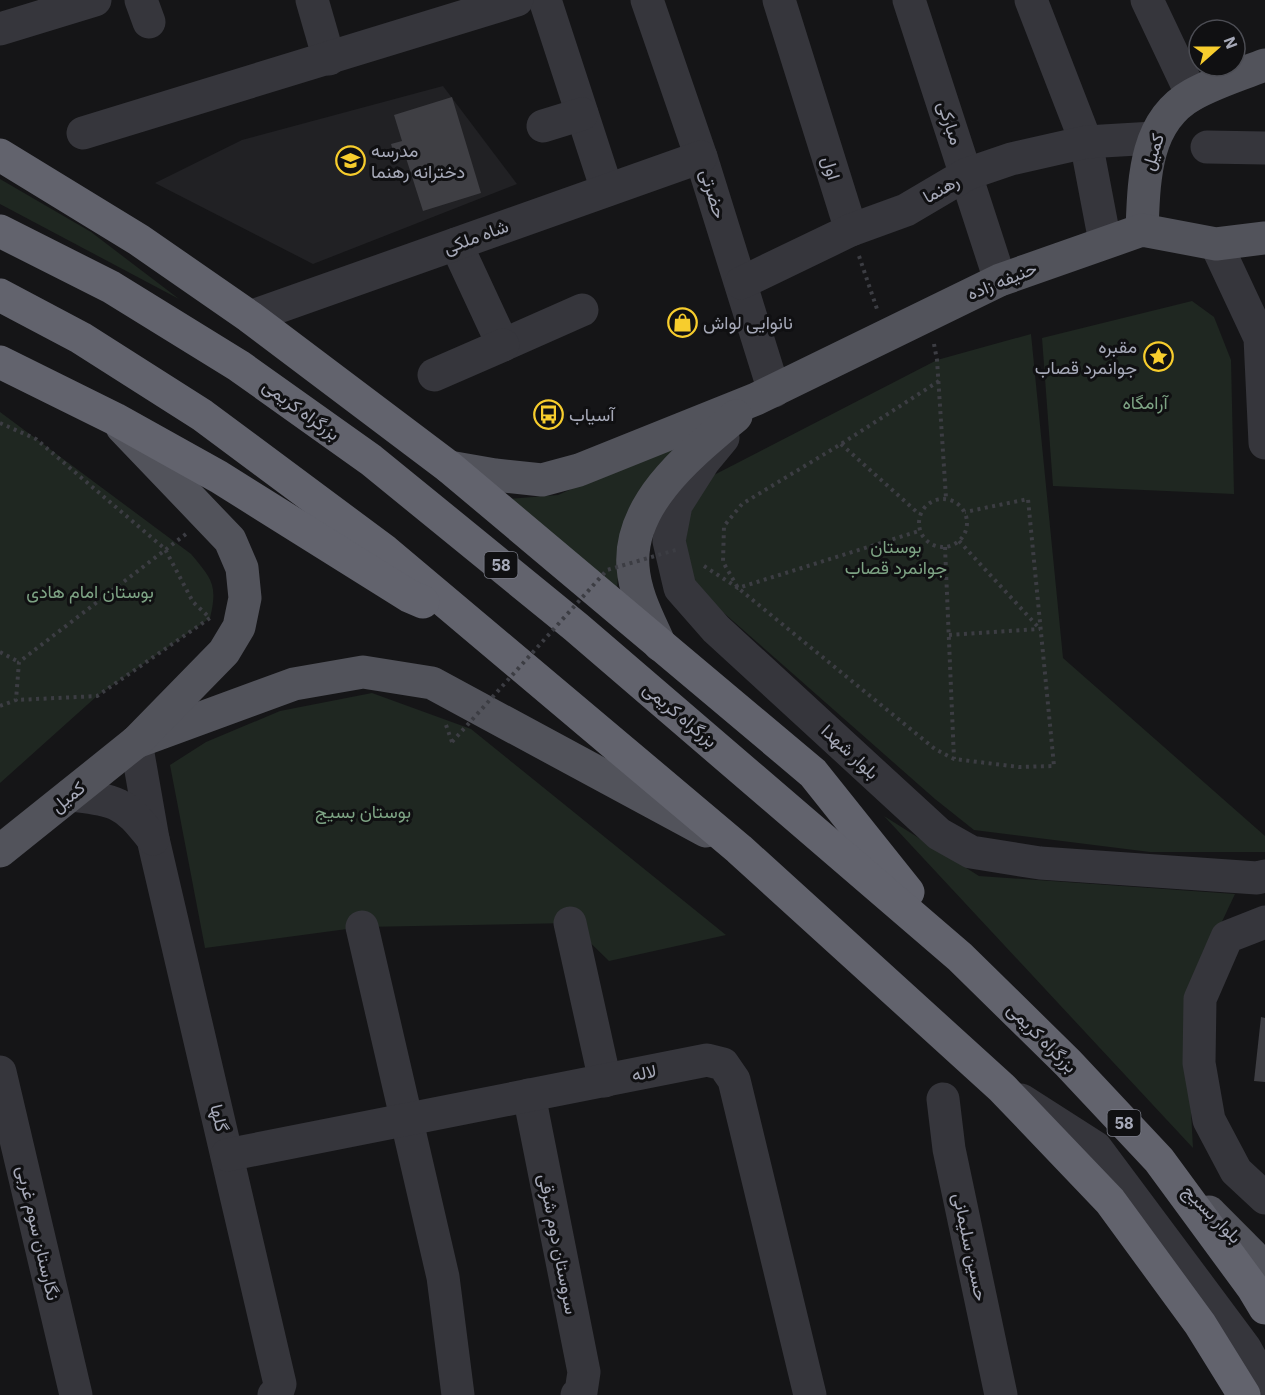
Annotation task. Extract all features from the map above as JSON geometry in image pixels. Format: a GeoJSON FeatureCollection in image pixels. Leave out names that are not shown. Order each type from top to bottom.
{"type":"FeatureCollection","features":[{"type":"Feature","properties":{"kind":"highway"},"geometry":{"type":"LineString","coordinates":[[0,155],[139,240],[250,317],[449,467],[813,773],[960,957]]}},
{"type":"Feature","properties":{"kind":"highway","name":"بزرگراه کریمی"},"geometry":{"type":"LineString","coordinates":[[0,231],[111,287],[239,366],[371,460],[576,627],[960,957],[1068,1063],[1159,1160],[1253,1288],[1265,1308]]}},
{"type":"Feature","properties":{"kind":"highway"},"geometry":{"type":"LineString","coordinates":[[0,295],[81,338],[202,415],[385,551],[739,849],[1002,1088],[1110,1201],[1200,1324],[1244,1395]]}},
{"type":"Feature","properties":{"kind":"highway"},"geometry":{"type":"LineString","coordinates":[[0,362],[115,419],[219,477],[409,597],[472,623]]}},
{"type":"Feature","properties":{"kind":"main road","name":"کمیل"},"geometry":{"type":"LineString","coordinates":[[1142,230],[1144,183],[1154,138],[1168,112],[1192,95],[1265,65]]}},
{"type":"Feature","properties":{"kind":"main road","name":"حنیفه زاده"},"geometry":{"type":"LineString","coordinates":[[765,395],[1000,280],[1142,230],[1216,244],[1265,238]]}},
{"type":"Feature","properties":{"kind":"main road"},"geometry":{"type":"LineString","coordinates":[[449,467],[542,480],[579,470],[765,395]]}},
{"type":"Feature","properties":{"kind":"main road"},"geometry":{"type":"LineString","coordinates":[[660,645],[640,601],[633,566],[637,530],[652,498],[703,445],[765,395]]}},
{"type":"Feature","properties":{"kind":"main road"},"geometry":{"type":"LineString","coordinates":[[115,419],[230,540],[242,568],[245,598],[239,627],[224,652],[136,742]]}},
{"type":"Feature","properties":{"kind":"main road"},"geometry":{"type":"LineString","coordinates":[[136,742],[294,684],[363,672],[432,683],[739,849]]}},
{"type":"Feature","properties":{"kind":"main road","name":"کمیل"},"geometry":{"type":"LineString","coordinates":[[0,851],[136,742]]}},
{"type":"Feature","properties":{"kind":"main road","name":"بلوار بسیج"},"geometry":{"type":"LineString","coordinates":[[1159,1160],[1265,1268]]}},
{"type":"Feature","properties":{"kind":"street"},"geometry":{"type":"LineString","coordinates":[[0,29],[95,0]]}},
{"type":"Feature","properties":{"kind":"street"},"geometry":{"type":"LineString","coordinates":[[312,0],[328,58]]}},
{"type":"Feature","properties":{"kind":"street"},"geometry":{"type":"LineString","coordinates":[[83,133],[518,0]]}},
{"type":"Feature","properties":{"kind":"street"},"geometry":{"type":"LineString","coordinates":[[545,0],[607,190]]}},
{"type":"Feature","properties":{"kind":"street","name":"حضرتی"},"geometry":{"type":"LineString","coordinates":[[647,0],[741,283],[765,395]]}},
{"type":"Feature","properties":{"kind":"street","name":"اول"},"geometry":{"type":"LineString","coordinates":[[779,0],[851,230]]}},
{"type":"Feature","properties":{"kind":"street","name":"مبارکی"},"geometry":{"type":"LineString","coordinates":[[909,0],[1000,280]]}},
{"type":"Feature","properties":{"kind":"street"},"geometry":{"type":"LineString","coordinates":[[1031,0],[1086,142],[1105,242]]}},
{"type":"Feature","properties":{"kind":"street"},"geometry":{"type":"LineString","coordinates":[[1148,0],[1192,95]]}},
{"type":"Feature","properties":{"kind":"street"},"geometry":{"type":"LineString","coordinates":[[543,126],[582,114]]}},
{"type":"Feature","properties":{"kind":"street","name":"رهنما"},"geometry":{"type":"LineString","coordinates":[[741,283],[851,230],[906,210],[967,174],[1011,159],[1086,142],[1154,138]]}},
{"type":"Feature","properties":{"kind":"street"},"geometry":{"type":"LineString","coordinates":[[1207,147],[1265,148]]}},
{"type":"Feature","properties":{"kind":"street","name":"شاه ملکی"},"geometry":{"type":"LineString","coordinates":[[250,317],[701,157]]}},
{"type":"Feature","properties":{"kind":"street"},"geometry":{"type":"LineString","coordinates":[[456,244],[503,345]]}},
{"type":"Feature","properties":{"kind":"street"},"geometry":{"type":"LineString","coordinates":[[1216,244],[1260,338],[1265,443]]}},
{"type":"Feature","properties":{"kind":"street"},"geometry":{"type":"LineString","coordinates":[[434,375],[582,310]]}},
{"type":"Feature","properties":{"kind":"street","name":"بلوار شهدا"},"geometry":{"type":"LineString","coordinates":[[765,395],[704,461],[676,505],[669,541],[681,588],[717,629],[939,834],[971,852],[1040,863],[1257,878],[1265,876]]}},
{"type":"Feature","properties":{"kind":"street","name":"گلها"},"geometry":{"type":"LineString","coordinates":[[136,742],[153,839],[280,1384],[277,1394],[274,1395]]}},
{"type":"Feature","properties":{"kind":"street","name":"گلها"},"geometry":{"type":"LineString","coordinates":[[70,795],[104,800],[119,805],[133,816],[153,839]]}},
{"type":"Feature","properties":{"kind":"street"},"geometry":{"type":"LineString","coordinates":[[1265,922],[1227,937],[1200,999],[1199,1063],[1209,1120],[1236,1171],[1265,1198]]}},
{"type":"Feature","properties":{"kind":"street"},"geometry":{"type":"LineString","coordinates":[[570,923],[605,1081]]}},
{"type":"Feature","properties":{"kind":"street"},"geometry":{"type":"LineString","coordinates":[[362,927],[443,1277],[458,1395]]}},
{"type":"Feature","properties":{"kind":"street","name":"لاله"},"geometry":{"type":"LineString","coordinates":[[227,1155],[707,1060],[723,1064],[734,1080],[810,1395]]}},
{"type":"Feature","properties":{"kind":"street","name":"نگارستان سوم غربی"},"geometry":{"type":"LineString","coordinates":[[0,1072],[76,1395]]}},
{"type":"Feature","properties":{"kind":"street"},"geometry":{"type":"LineString","coordinates":[[1002,1088],[1096,1148],[1245,1348],[1265,1385]]}},
{"type":"Feature","properties":{"kind":"street","name":"سروستان دوم شرقی"},"geometry":{"type":"LineString","coordinates":[[529,1095],[584,1372],[579,1394]]}},
{"type":"Feature","properties":{"kind":"street","name":"حسین سلیمانی"},"geometry":{"type":"LineString","coordinates":[[943,1099],[949,1149],[1001,1395]]}},
{"type":"Feature","properties":{"kind":"path"},"geometry":{"type":"LineString","coordinates":[[851,230],[886,335]]}},
{"type":"Feature","properties":{"kind":"path"},"geometry":{"type":"LineString","coordinates":[[928,315],[937,360],[946,498]]}},
{"type":"Feature","properties":{"kind":"path"},"geometry":{"type":"LineString","coordinates":[[939,381],[742,504],[724,526],[723,562],[738,588],[935,749],[954,759],[1019,767],[1054,766],[1028,499],[964,512]]}},
{"type":"Feature","properties":{"kind":"path"},"geometry":{"type":"LineString","coordinates":[[0,423],[36,439],[165,549],[193,602],[210,618],[97,696],[16,700],[0,706]]}},
{"type":"Feature","properties":{"kind":"path"},"geometry":{"type":"LineString","coordinates":[[841,444],[919,514]]}},
{"type":"Feature","properties":{"kind":"path"},"geometry":{"type":"LineString","coordinates":[[937,498],[946,498],[960,505],[964,512],[967,527],[959,541],[945,547],[929,543],[919,531],[919,514],[937,498]]}},
{"type":"Feature","properties":{"kind":"path"},"geometry":{"type":"LineString","coordinates":[[16,700],[19,662],[207,517]]}},
{"type":"Feature","properties":{"kind":"path"},"geometry":{"type":"LineString","coordinates":[[738,588],[919,531]]}},
{"type":"Feature","properties":{"kind":"path"},"geometry":{"type":"LineString","coordinates":[[959,541],[1041,629]]}},
{"type":"Feature","properties":{"kind":"path"},"geometry":{"type":"LineString","coordinates":[[945,547],[954,759]]}},
{"type":"Feature","properties":{"kind":"path"},"geometry":{"type":"LineString","coordinates":[[452,742],[607,570],[679,549]]}},
{"type":"Feature","properties":{"kind":"path"},"geometry":{"type":"LineString","coordinates":[[948,635],[1041,629]]}},
{"type":"Feature","properties":{"kind":"path"},"geometry":{"type":"LineString","coordinates":[[0,652],[19,662]]}},
{"type":"Feature","properties":{"kind":"shaded area","name":"مدرسه دخترانه رهنما"},"geometry":{"type":"Polygon","coordinates":[[[443,86],[517,184],[313,264],[155,183],[242,140],[443,86]]]}},
{"type":"Feature","properties":{"kind":"green space"},"geometry":{"type":"Polygon","coordinates":[[[0,179],[91,232],[179,299],[0,204],[0,179]]]}},
{"type":"Feature","properties":{"kind":"green space","name":"آرامگاه"},"geometry":{"type":"Polygon","coordinates":[[[1192,301],[1214,317],[1231,360],[1234,494],[1053,486],[1042,338],[1192,301]]]}},
{"type":"Feature","properties":{"kind":"green space","name":"بوستان جوانمرد قصاب"},"geometry":{"type":"Polygon","coordinates":[[[1031,334],[1063,658],[1265,836],[1265,852],[1150,852],[974,830],[935,799],[716,606],[695,582],[684,557],[690,499],[712,476],[937,360],[1031,334]]]}},
{"type":"Feature","properties":{"kind":"green space","name":"بوستان امام هادی"},"geometry":{"type":"Polygon","coordinates":[[[0,412],[191,554],[211,583],[213,598],[210,618],[97,696],[0,783],[0,412]]]}},
{"type":"Feature","properties":{"kind":"green space"},"geometry":{"type":"Polygon","coordinates":[[[707,428],[621,541],[617,589],[508,499],[558,495],[707,428]]]}},
{"type":"Feature","properties":{"kind":"green space","name":"بوستان بسیج"},"geometry":{"type":"Polygon","coordinates":[[[372,693],[471,729],[726,935],[609,961],[570,923],[362,927],[205,948],[170,765],[206,742],[280,711],[372,693]]]}},
{"type":"Feature","properties":{"kind":"green space"},"geometry":{"type":"Polygon","coordinates":[[[884,816],[979,876],[1235,894],[1185,1000],[1193,1148],[884,816]]]}},
{"type":"Feature","properties":{"kind":"building"},"geometry":{"type":"Polygon","coordinates":[[[452,97],[481,193],[423,211],[406,158],[396,161],[391,144],[402,141],[394,115],[452,97]]]}},
{"type":"Feature","properties":{"kind":"building"},"geometry":{"type":"Polygon","coordinates":[[[1261,1017],[1265,1018],[1265,1082],[1254,1081],[1261,1017]]]}},
{"type":"Feature","properties":{"kind":"place","name":"مدرسه دخترانه رهنما"},"geometry":{"type":"Point","coordinates":[350,161]}},
{"type":"Feature","properties":{"kind":"place","name":"نانوایی لواش"},"geometry":{"type":"Point","coordinates":[682,323]}},
{"type":"Feature","properties":{"kind":"place","name":"مقبره جوانمرد قصاب"},"geometry":{"type":"Point","coordinates":[1158,357]}},
{"type":"Feature","properties":{"kind":"place","name":"آسیاب"},"geometry":{"type":"Point","coordinates":[548,415]}}]}
